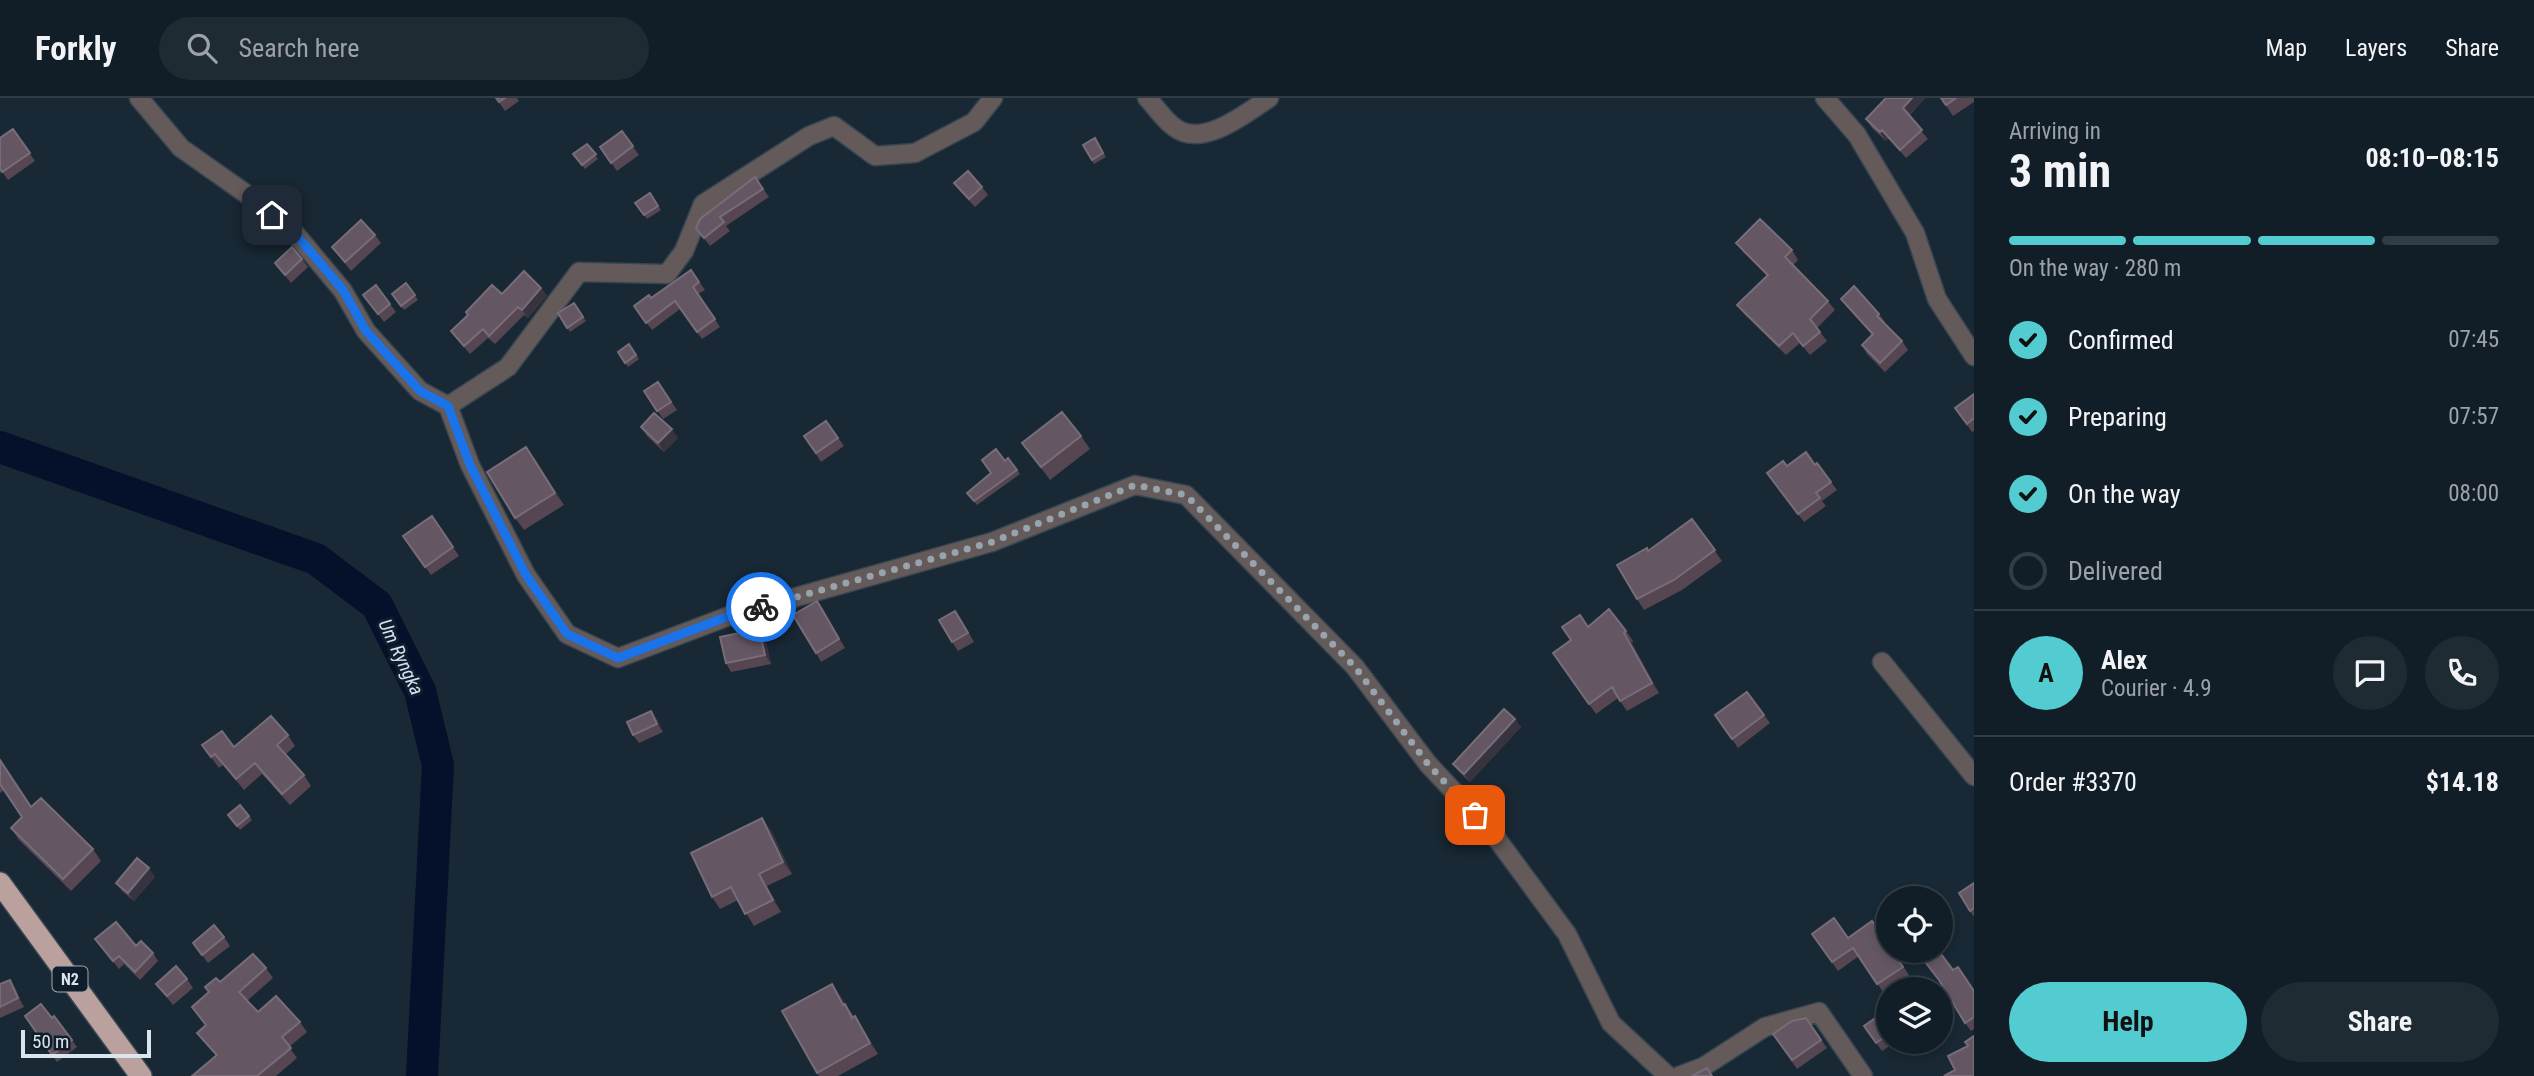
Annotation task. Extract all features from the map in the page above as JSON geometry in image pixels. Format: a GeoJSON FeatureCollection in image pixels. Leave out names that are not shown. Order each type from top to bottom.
{"type":"FeatureCollection","features":[{"type":"Feature","properties":{"kind":"highway","name":"N2"},"geometry":{"type":"LineString","coordinates":[[0,883],[141,1076]]}},
{"type":"Feature","properties":{"kind":"street"},"geometry":{"type":"LineString","coordinates":[[138,98],[181,148],[252,198],[293,231],[343,290],[366,331],[420,391],[448,406],[470,465],[526,575],[567,634],[618,658],[729,616],[992,542],[1135,485],[1186,495],[1355,667],[1428,764],[1491,831],[1567,934],[1611,1023],[1668,1076]]}},
{"type":"Feature","properties":{"kind":"street"},"geometry":{"type":"LineString","coordinates":[[448,406],[508,367],[579,272],[667,274],[684,251],[703,204],[808,136],[834,126],[875,156],[915,153],[974,122],[993,98]]}},
{"type":"Feature","properties":{"kind":"street"},"geometry":{"type":"LineString","coordinates":[[1147,98],[1175,129],[1202,135],[1233,121],[1269,98]]}},
{"type":"Feature","properties":{"kind":"street"},"geometry":{"type":"LineString","coordinates":[[1825,98],[1857,135],[1909,221],[1937,299],[1974,356]]}},
{"type":"Feature","properties":{"kind":"street"},"geometry":{"type":"LineString","coordinates":[[1882,662],[1974,776]]}},
{"type":"Feature","properties":{"kind":"street"},"geometry":{"type":"LineString","coordinates":[[1679,1076],[1703,1067],[1765,1027],[1819,1012],[1863,1076]]}},
{"type":"Feature","properties":{"kind":"building"},"geometry":{"type":"Polygon","coordinates":[[[1886,98],[1912,98],[1903,108],[1922,130],[1900,150],[1882,130],[1880,132],[1866,119],[1886,98]]]}},
{"type":"Feature","properties":{"kind":"building"},"geometry":{"type":"Polygon","coordinates":[[[1941,98],[1956,98],[1946,105],[1941,98]]]}},
{"type":"Feature","properties":{"kind":"building"},"geometry":{"type":"Polygon","coordinates":[[[13,129],[30,153],[2,172],[0,138],[13,129]]]}},
{"type":"Feature","properties":{"kind":"building"},"geometry":{"type":"Polygon","coordinates":[[[622,131],[633,146],[611,163],[600,147],[622,131]]]}},
{"type":"Feature","properties":{"kind":"building"},"geometry":{"type":"Polygon","coordinates":[[[1095,138],[1103,153],[1092,160],[1083,145],[1095,138]]]}},
{"type":"Feature","properties":{"kind":"building"},"geometry":{"type":"Polygon","coordinates":[[[587,144],[596,154],[582,165],[573,154],[587,144]]]}},
{"type":"Feature","properties":{"kind":"building"},"geometry":{"type":"Polygon","coordinates":[[[968,171],[982,187],[969,199],[954,183],[968,171]]]}},
{"type":"Feature","properties":{"kind":"building"},"geometry":{"type":"Polygon","coordinates":[[[755,177],[763,189],[720,217],[724,222],[704,238],[696,228],[700,219],[755,177]]]}},
{"type":"Feature","properties":{"kind":"building"},"geometry":{"type":"Polygon","coordinates":[[[650,193],[658,206],[644,215],[635,203],[650,193]]]}},
{"type":"Feature","properties":{"kind":"building"},"geometry":{"type":"Polygon","coordinates":[[[1760,219],[1792,250],[1785,257],[1828,301],[1810,319],[1820,332],[1803,346],[1793,333],[1779,346],[1737,305],[1768,275],[1736,243],[1760,219]]]}},
{"type":"Feature","properties":{"kind":"building"},"geometry":{"type":"Polygon","coordinates":[[[361,220],[375,235],[345,262],[332,247],[361,220]]]}},
{"type":"Feature","properties":{"kind":"building"},"geometry":{"type":"Polygon","coordinates":[[[292,247],[302,259],[285,275],[275,263],[292,247]]]}},
{"type":"Feature","properties":{"kind":"building"},"geometry":{"type":"Polygon","coordinates":[[[691,270],[699,282],[693,287],[715,319],[697,332],[675,301],[646,323],[634,306],[649,295],[651,298],[691,270]]]}},
{"type":"Feature","properties":{"kind":"building"},"geometry":{"type":"Polygon","coordinates":[[[524,271],[541,288],[522,310],[518,307],[489,336],[483,329],[464,346],[451,331],[468,315],[466,312],[492,285],[502,294],[524,271]]]}},
{"type":"Feature","properties":{"kind":"building"},"geometry":{"type":"Polygon","coordinates":[[[406,283],[415,295],[401,306],[392,294],[406,283]]]}},
{"type":"Feature","properties":{"kind":"building"},"geometry":{"type":"Polygon","coordinates":[[[376,285],[390,304],[378,314],[363,295],[376,285]]]}},
{"type":"Feature","properties":{"kind":"building"},"geometry":{"type":"Polygon","coordinates":[[[1854,286],[1879,314],[1877,316],[1902,341],[1880,363],[1862,345],[1873,334],[1841,299],[1854,286]]]}},
{"type":"Feature","properties":{"kind":"building"},"geometry":{"type":"Polygon","coordinates":[[[574,303],[583,317],[567,328],[558,313],[574,303]]]}},
{"type":"Feature","properties":{"kind":"building"},"geometry":{"type":"Polygon","coordinates":[[[629,344],[636,355],[625,363],[618,352],[629,344]]]}},
{"type":"Feature","properties":{"kind":"building"},"geometry":{"type":"Polygon","coordinates":[[[658,382],[671,402],[657,411],[644,391],[658,382]]]}},
{"type":"Feature","properties":{"kind":"building"},"geometry":{"type":"Polygon","coordinates":[[[1974,394],[1974,418],[1967,424],[1955,408],[1974,394]]]}},
{"type":"Feature","properties":{"kind":"building"},"geometry":{"type":"Polygon","coordinates":[[[1062,412],[1081,436],[1041,467],[1022,443],[1062,412]]]}},
{"type":"Feature","properties":{"kind":"building"},"geometry":{"type":"Polygon","coordinates":[[[654,413],[672,429],[658,443],[641,427],[654,413]]]}},
{"type":"Feature","properties":{"kind":"building"},"geometry":{"type":"Polygon","coordinates":[[[826,421],[838,438],[816,453],[804,436],[826,421]]]}},
{"type":"Feature","properties":{"kind":"building"},"geometry":{"type":"Polygon","coordinates":[[[526,447],[555,493],[515,518],[487,472],[526,447]]]}},
{"type":"Feature","properties":{"kind":"building"},"geometry":{"type":"Polygon","coordinates":[[[996,449],[1005,461],[1008,458],[1017,470],[974,501],[967,493],[991,473],[982,460],[996,449]]]}},
{"type":"Feature","properties":{"kind":"building"},"geometry":{"type":"Polygon","coordinates":[[[1806,452],[1831,482],[1816,493],[1820,498],[1798,514],[1767,473],[1783,461],[1787,466],[1806,452]]]}},
{"type":"Feature","properties":{"kind":"building"},"geometry":{"type":"Polygon","coordinates":[[[432,516],[453,547],[425,567],[403,536],[432,516]]]}},
{"type":"Feature","properties":{"kind":"building"},"geometry":{"type":"Polygon","coordinates":[[[1692,519],[1715,550],[1674,580],[1637,599],[1617,565],[1647,548],[1648,551],[1692,519]]]}},
{"type":"Feature","properties":{"kind":"building"},"geometry":{"type":"Polygon","coordinates":[[[817,601],[839,639],[816,653],[793,615],[817,601]]]}},
{"type":"Feature","properties":{"kind":"building"},"geometry":{"type":"Polygon","coordinates":[[[1609,609],[1626,631],[1624,633],[1652,683],[1620,701],[1612,687],[1589,704],[1553,653],[1571,640],[1562,627],[1580,615],[1588,627],[1609,609]]]}},
{"type":"Feature","properties":{"kind":"building"},"geometry":{"type":"Polygon","coordinates":[[[955,611],[968,633],[952,642],[939,620],[955,611]]]}},
{"type":"Feature","properties":{"kind":"building"},"geometry":{"type":"Polygon","coordinates":[[[759,629],[765,655],[726,663],[720,637],[759,629]]]}},
{"type":"Feature","properties":{"kind":"building"},"geometry":{"type":"Polygon","coordinates":[[[1747,692],[1764,715],[1732,739],[1715,715],[1747,692]]]}},
{"type":"Feature","properties":{"kind":"building"},"geometry":{"type":"Polygon","coordinates":[[[1504,709],[1515,719],[1464,774],[1453,764],[1504,709]]]}},
{"type":"Feature","properties":{"kind":"building"},"geometry":{"type":"Polygon","coordinates":[[[651,711],[657,724],[633,735],[627,722],[651,711]]]}},
{"type":"Feature","properties":{"kind":"building"},"geometry":{"type":"Polygon","coordinates":[[[271,716],[288,735],[277,745],[304,775],[282,794],[255,763],[236,779],[215,754],[211,757],[202,745],[222,731],[234,747],[271,716]]]}},
{"type":"Feature","properties":{"kind":"building"},"geometry":{"type":"Polygon","coordinates":[[[0,760],[31,807],[41,798],[93,849],[63,879],[11,828],[22,817],[0,784],[0,760]]]}},
{"type":"Feature","properties":{"kind":"building"},"geometry":{"type":"Polygon","coordinates":[[[240,805],[249,816],[237,826],[228,815],[240,805]]]}},
{"type":"Feature","properties":{"kind":"building"},"geometry":{"type":"Polygon","coordinates":[[[762,818],[783,862],[759,874],[773,900],[745,914],[731,887],[712,897],[691,853],[762,818]]]}},
{"type":"Feature","properties":{"kind":"building"},"geometry":{"type":"Polygon","coordinates":[[[137,858],[149,868],[128,893],[116,883],[137,858]]]}},
{"type":"Feature","properties":{"kind":"building"},"geometry":{"type":"Polygon","coordinates":[[[1974,883],[1974,908],[1970,911],[1959,893],[1974,883]]]}},
{"type":"Feature","properties":{"kind":"building"},"geometry":{"type":"Polygon","coordinates":[[[1834,918],[1848,938],[1872,921],[1876,927],[1876,963],[1900,963],[1903,967],[1888,977],[1876,977],[1876,982],[1853,948],[1832,962],[1812,934],[1834,918]]]}},
{"type":"Feature","properties":{"kind":"building"},"geometry":{"type":"Polygon","coordinates":[[[116,922],[136,946],[141,941],[153,953],[135,972],[119,956],[113,961],[95,939],[116,922]]]}},
{"type":"Feature","properties":{"kind":"building"},"geometry":{"type":"Polygon","coordinates":[[[214,925],[224,937],[202,955],[193,943],[214,925]]]}},
{"type":"Feature","properties":{"kind":"building"},"geometry":{"type":"Polygon","coordinates":[[[253,954],[266,968],[239,992],[258,1012],[276,996],[300,1022],[282,1037],[291,1048],[257,1076],[192,1076],[217,1055],[197,1033],[206,1025],[192,1007],[209,992],[205,987],[216,978],[220,982],[253,954]]]}},
{"type":"Feature","properties":{"kind":"building"},"geometry":{"type":"Polygon","coordinates":[[[1926,963],[1948,963],[1953,970],[1958,967],[1974,991],[1974,1017],[1965,1023],[1953,1003],[1953,977],[1937,977],[1926,963]]]}},
{"type":"Feature","properties":{"kind":"building"},"geometry":{"type":"Polygon","coordinates":[[[176,966],[187,979],[167,996],[156,984],[176,966]]]}},
{"type":"Feature","properties":{"kind":"building"},"geometry":{"type":"Polygon","coordinates":[[[10,980],[18,998],[0,1007],[0,984],[10,980]]]}},
{"type":"Feature","properties":{"kind":"building"},"geometry":{"type":"Polygon","coordinates":[[[832,984],[843,1005],[845,1004],[852,1018],[855,1016],[870,1043],[817,1073],[782,1011],[832,984]]]}},
{"type":"Feature","properties":{"kind":"building"},"geometry":{"type":"Polygon","coordinates":[[[41,1004],[72,1040],[52,1055],[25,1016],[41,1004]]]}},
{"type":"Feature","properties":{"kind":"building"},"geometry":{"type":"Polygon","coordinates":[[[1806,1018],[1821,1040],[1792,1060],[1773,1034],[1792,1021],[1806,1018]]]}},
{"type":"Feature","properties":{"kind":"building"},"geometry":{"type":"Polygon","coordinates":[[[1876,1018],[1876,1043],[1864,1026],[1876,1018]]]}},
{"type":"Feature","properties":{"kind":"building"},"geometry":{"type":"Polygon","coordinates":[[[1974,1036],[1974,1076],[1944,1076],[1955,1070],[1948,1056],[1968,1046],[1965,1042],[1974,1036]]]}},
{"type":"Feature","properties":{"kind":"building"},"geometry":{"type":"Polygon","coordinates":[[[1707,1068],[1712,1076],[1692,1076],[1707,1068]]]}},
{"type":"Feature","properties":{"kind":"waterway","name":"Um Ryngka"},"geometry":{"type":"LineString","coordinates":[[0,447],[316,559],[377,605],[420,691],[438,765],[422,1076]]}},
{"type":"Feature","properties":{"kind":"way so far"},"geometry":{"type":"LineString","coordinates":[[761,607],[992,542],[1135,485],[1186,495],[1355,667],[1428,764],[1475,815]]}},
{"type":"Feature","properties":{"kind":"route"},"geometry":{"type":"LineString","coordinates":[[272,215],[293,231],[343,290],[366,331],[420,391],[448,406],[470,465],[503,532],[526,575],[567,634],[618,658],[729,616],[761,607]]}}]}
